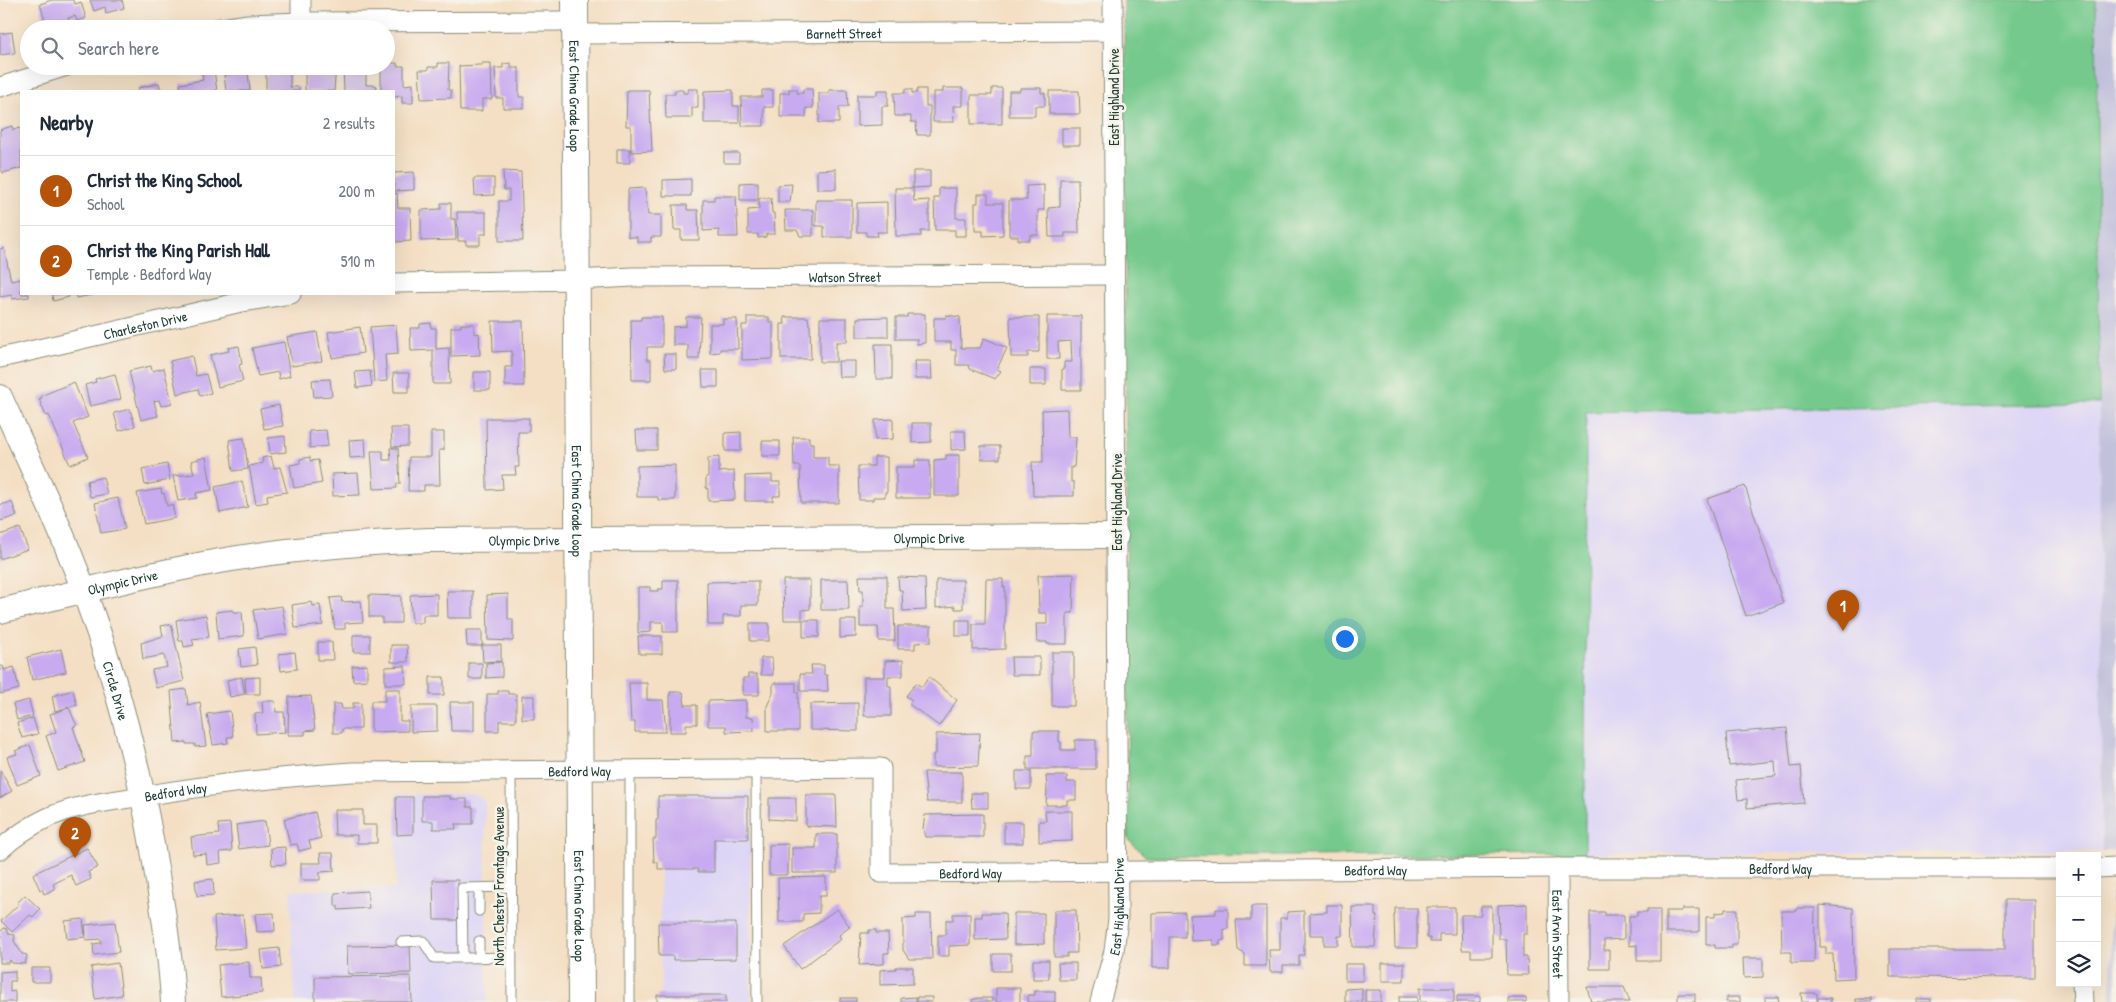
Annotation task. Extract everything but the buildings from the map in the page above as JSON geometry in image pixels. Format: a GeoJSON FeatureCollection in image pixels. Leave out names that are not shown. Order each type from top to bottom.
{"type":"FeatureCollection","features":[{"type":"Feature","properties":{"kind":"main road","name":"East China Grade Loop"},"geometry":{"type":"LineString","coordinates":[[575,18],[581,1002]]}},
{"type":"Feature","properties":{"kind":"street"},"geometry":{"type":"LineString","coordinates":[[301,0],[301,20]]}},
{"type":"Feature","properties":{"kind":"street","name":"East Highland Drive"},"geometry":{"type":"LineString","coordinates":[[1100,1002],[1114,951],[1118,919],[1112,0]]}},
{"type":"Feature","properties":{"kind":"street","name":"Barnett Street"},"geometry":{"type":"LineString","coordinates":[[395,21],[575,18],[1113,30]]}},
{"type":"Feature","properties":{"kind":"street"},"geometry":{"type":"LineString","coordinates":[[0,86],[37,75]]}},
{"type":"Feature","properties":{"kind":"street","name":"Watson Street"},"geometry":{"type":"LineString","coordinates":[[577,280],[643,277],[1114,274]]}},
{"type":"Feature","properties":{"kind":"street"},"geometry":{"type":"LineString","coordinates":[[395,283],[577,280]]}},
{"type":"Feature","properties":{"kind":"street","name":"Charleston Drive"},"geometry":{"type":"LineString","coordinates":[[0,358],[237,303],[285,295]]}},
{"type":"Feature","properties":{"kind":"street","name":"Circle Drive"},"geometry":{"type":"LineString","coordinates":[[0,396],[55,517],[84,591],[124,718],[143,796],[164,918],[173,1002]]}},
{"type":"Feature","properties":{"kind":"street","name":"Olympic Drive"},"geometry":{"type":"LineString","coordinates":[[0,611],[214,562],[321,547],[429,540],[1116,536]]}},
{"type":"Feature","properties":{"kind":"street","name":"Bedford Way"},"geometry":{"type":"LineString","coordinates":[[0,850],[23,832],[46,818],[72,808],[197,787],[289,776],[352,772],[881,768],[881,873],[1558,868],[2056,868]]}},
{"type":"Feature","properties":{"kind":"street"},"geometry":{"type":"LineString","coordinates":[[2101,868],[2116,867]]}},
{"type":"Feature","properties":{"kind":"street","name":"East Arvin Street"},"geometry":{"type":"LineString","coordinates":[[1558,868],[1558,1002]]}},
{"type":"Feature","properties":{"kind":"street"},"geometry":{"type":"LineString","coordinates":[[2082,987],[2083,1002]]}},
{"type":"Feature","properties":{"kind":"lane"},"geometry":{"type":"LineString","coordinates":[[756,769],[757,1002]]}},
{"type":"Feature","properties":{"kind":"lane"},"geometry":{"type":"LineString","coordinates":[[630,770],[630,1002]]}},
{"type":"Feature","properties":{"kind":"lane","name":"North Chester Frontage Avenue"},"geometry":{"type":"LineString","coordinates":[[511,771],[512,1002]]}},
{"type":"Feature","properties":{"kind":"lane"},"geometry":{"type":"LineString","coordinates":[[462,958],[462,888],[511,887]]}},
{"type":"Feature","properties":{"kind":"lane"},"geometry":{"type":"LineString","coordinates":[[479,888],[479,910]]}},
{"type":"Feature","properties":{"kind":"lane"},"geometry":{"type":"LineString","coordinates":[[401,942],[423,941],[434,958],[512,957]]}},
{"type":"Feature","properties":{"kind":"lane"},"geometry":{"type":"LineString","coordinates":[[479,941],[479,958]]}},
{"type":"Feature","properties":{"kind":"shaded area"},"geometry":{"type":"Polygon","coordinates":[[[2096,0],[2116,0],[2116,851],[2102,851],[2096,0]]]}},
{"type":"Feature","properties":{"kind":"shaded area"},"geometry":{"type":"Polygon","coordinates":[[[2099,404],[2102,851],[1585,854],[1586,412],[2099,404]]]}},
{"type":"Feature","properties":{"kind":"shaded area"},"geometry":{"type":"Polygon","coordinates":[[[750,791],[751,1002],[661,1002],[659,806],[662,798],[669,793],[750,791]]]}},
{"type":"Feature","properties":{"kind":"shaded area"},"geometry":{"type":"Polygon","coordinates":[[[396,794],[471,794],[479,796],[485,803],[487,1002],[295,1002],[290,890],[396,889],[396,794]]]}},
{"type":"Feature","properties":{"kind":"shaded area"},"geometry":{"type":"Polygon","coordinates":[[[2111,886],[2116,886],[2116,1002],[2111,1002],[2111,886]]]}},
{"type":"Feature","properties":{"kind":"green space"},"geometry":{"type":"Polygon","coordinates":[[[1124,0],[2096,0],[2099,404],[1586,412],[1585,854],[1146,857],[1128,839],[1124,0]]]}},
{"type":"Feature","properties":{"kind":"place","name":"Christ the King School"},"geometry":{"type":"Point","coordinates":[1843,631]}},
{"type":"Feature","properties":{"kind":"place","name":"Christ the King Parish Hall"},"geometry":{"type":"Point","coordinates":[75,858]}}]}
